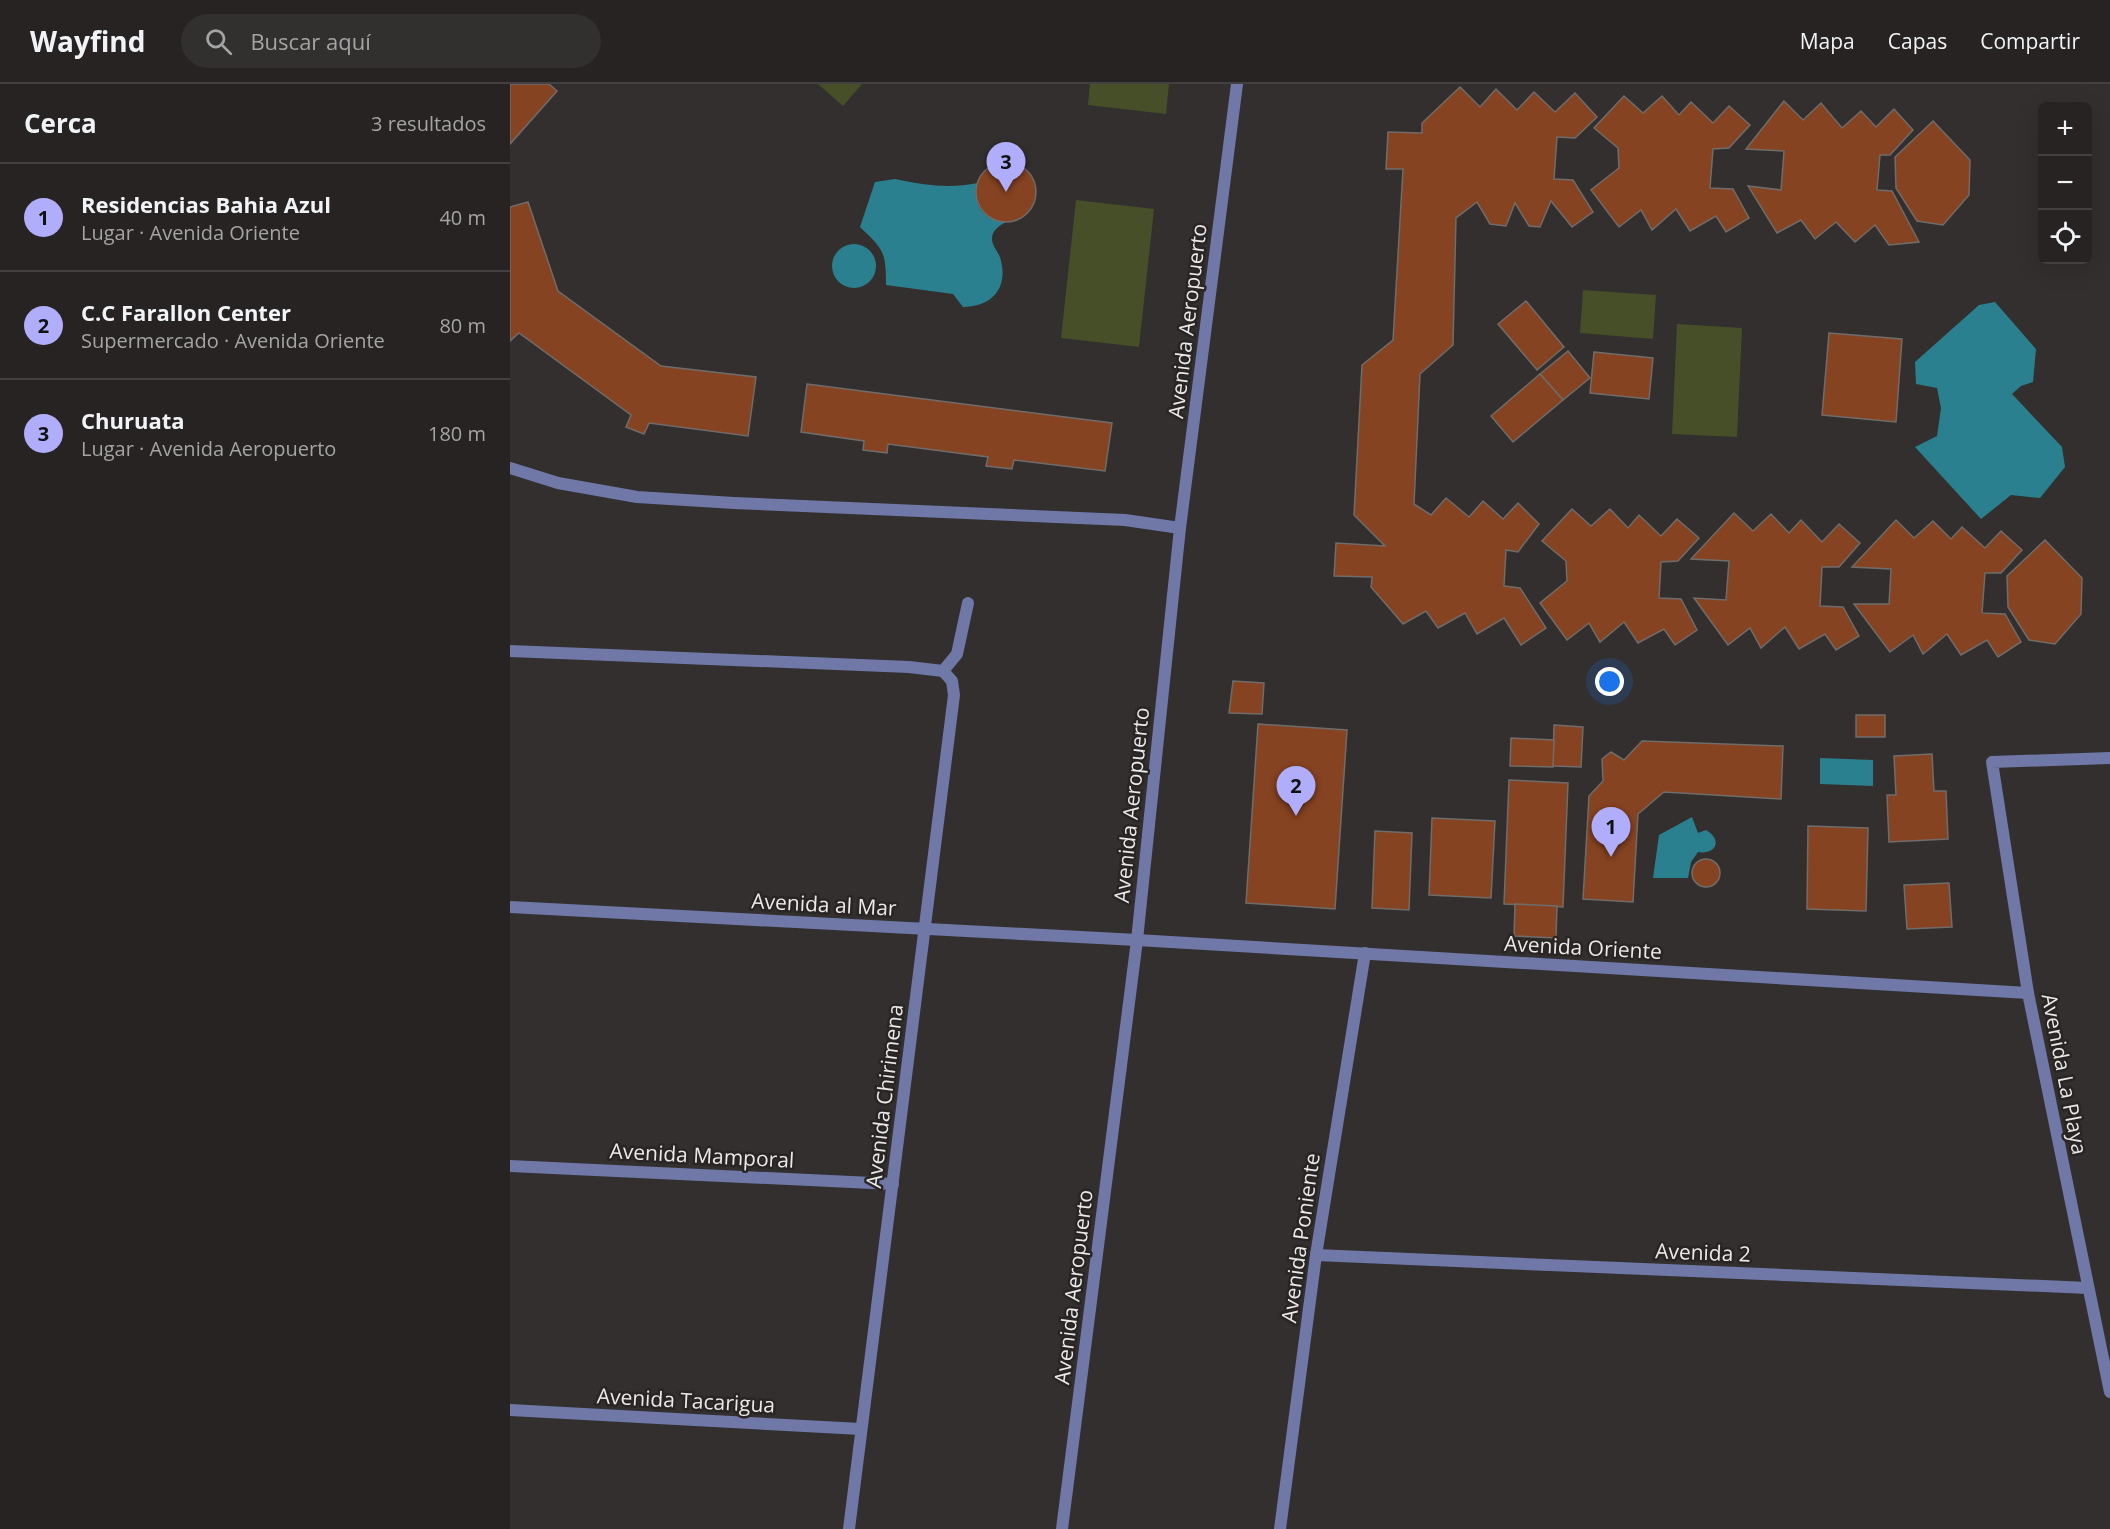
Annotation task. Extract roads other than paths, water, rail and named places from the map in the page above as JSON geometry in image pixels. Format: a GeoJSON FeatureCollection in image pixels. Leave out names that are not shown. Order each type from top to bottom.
{"type":"FeatureCollection","features":[{"type":"Feature","properties":{"kind":"street","name":"Avenida Aeropuerto"},"geometry":{"type":"LineString","coordinates":[[1062,1529],[1137,940],[1180,528],[1237,84]]}},
{"type":"Feature","properties":{"kind":"street"},"geometry":{"type":"LineString","coordinates":[[510,468],[558,483],[637,497],[746,504],[1125,520],[1180,528]]}},
{"type":"Feature","properties":{"kind":"street"},"geometry":{"type":"LineString","coordinates":[[510,651],[909,667],[943,671],[957,654],[968,603]]}},
{"type":"Feature","properties":{"kind":"street","name":"Avenida Chirimena"},"geometry":{"type":"LineString","coordinates":[[849,1529],[954,695],[952,681],[943,671]]}},
{"type":"Feature","properties":{"kind":"street","name":"Avenida La Playa"},"geometry":{"type":"LineString","coordinates":[[2110,758],[1992,762],[2028,993],[2110,1392]]}},
{"type":"Feature","properties":{"kind":"street","name":"Avenida al Mar"},"geometry":{"type":"LineString","coordinates":[[510,907],[1137,940]]}},
{"type":"Feature","properties":{"kind":"street","name":"Avenida Oriente"},"geometry":{"type":"LineString","coordinates":[[1137,940],[2028,993]]}},
{"type":"Feature","properties":{"kind":"street","name":"Avenida Poniente"},"geometry":{"type":"LineString","coordinates":[[1281,1529],[1316,1255],[1365,953]]}},
{"type":"Feature","properties":{"kind":"street","name":"Avenida Mamporal"},"geometry":{"type":"LineString","coordinates":[[510,1166],[893,1184]]}},
{"type":"Feature","properties":{"kind":"street","name":"Avenida 2"},"geometry":{"type":"LineString","coordinates":[[1316,1255],[2088,1288]]}},
{"type":"Feature","properties":{"kind":"street","name":"Avenida Tacarigua"},"geometry":{"type":"LineString","coordinates":[[510,1410],[861,1429]]}},
{"type":"Feature","properties":{"kind":"water"},"geometry":{"type":"Polygon","coordinates":[[[895,179],[957,186],[978,183],[977,199],[982,210],[991,218],[1006,222],[996,229],[992,236],[1003,271],[999,288],[989,300],[982,304],[963,307],[953,294],[886,285],[882,252],[860,227],[875,182],[895,179]]]}},
{"type":"Feature","properties":{"kind":"water"},"geometry":{"type":"Polygon","coordinates":[[[854,244],[870,250],[876,266],[870,282],[854,288],[838,282],[832,266],[838,250],[854,244]]]}},
{"type":"Feature","properties":{"kind":"water"},"geometry":{"type":"Polygon","coordinates":[[[1995,302],[2036,349],[2033,382],[2021,386],[2012,394],[2062,447],[2065,467],[2040,498],[2011,495],[1981,519],[1915,447],[1937,436],[1941,408],[1937,388],[1916,384],[1915,362],[1979,305],[1995,302]]]}},
{"type":"Feature","properties":{"kind":"water"},"geometry":{"type":"Polygon","coordinates":[[[1820,758],[1873,760],[1873,786],[1820,784],[1820,758]]]}},
{"type":"Feature","properties":{"kind":"water"},"geometry":{"type":"Polygon","coordinates":[[[1692,817],[1698,833],[1706,830],[1714,838],[1715,846],[1709,851],[1698,852],[1691,862],[1688,878],[1653,878],[1659,835],[1692,817]]]}},
{"type":"Feature","properties":{"kind":"place","name":"Churuata"},"geometry":{"type":"Point","coordinates":[1006,192]}},
{"type":"Feature","properties":{"kind":"place","name":"C.C Farallon Center"},"geometry":{"type":"Point","coordinates":[1296,816]}},
{"type":"Feature","properties":{"kind":"place","name":"Residencias Bahia Azul"},"geometry":{"type":"Point","coordinates":[1611,857]}}]}
